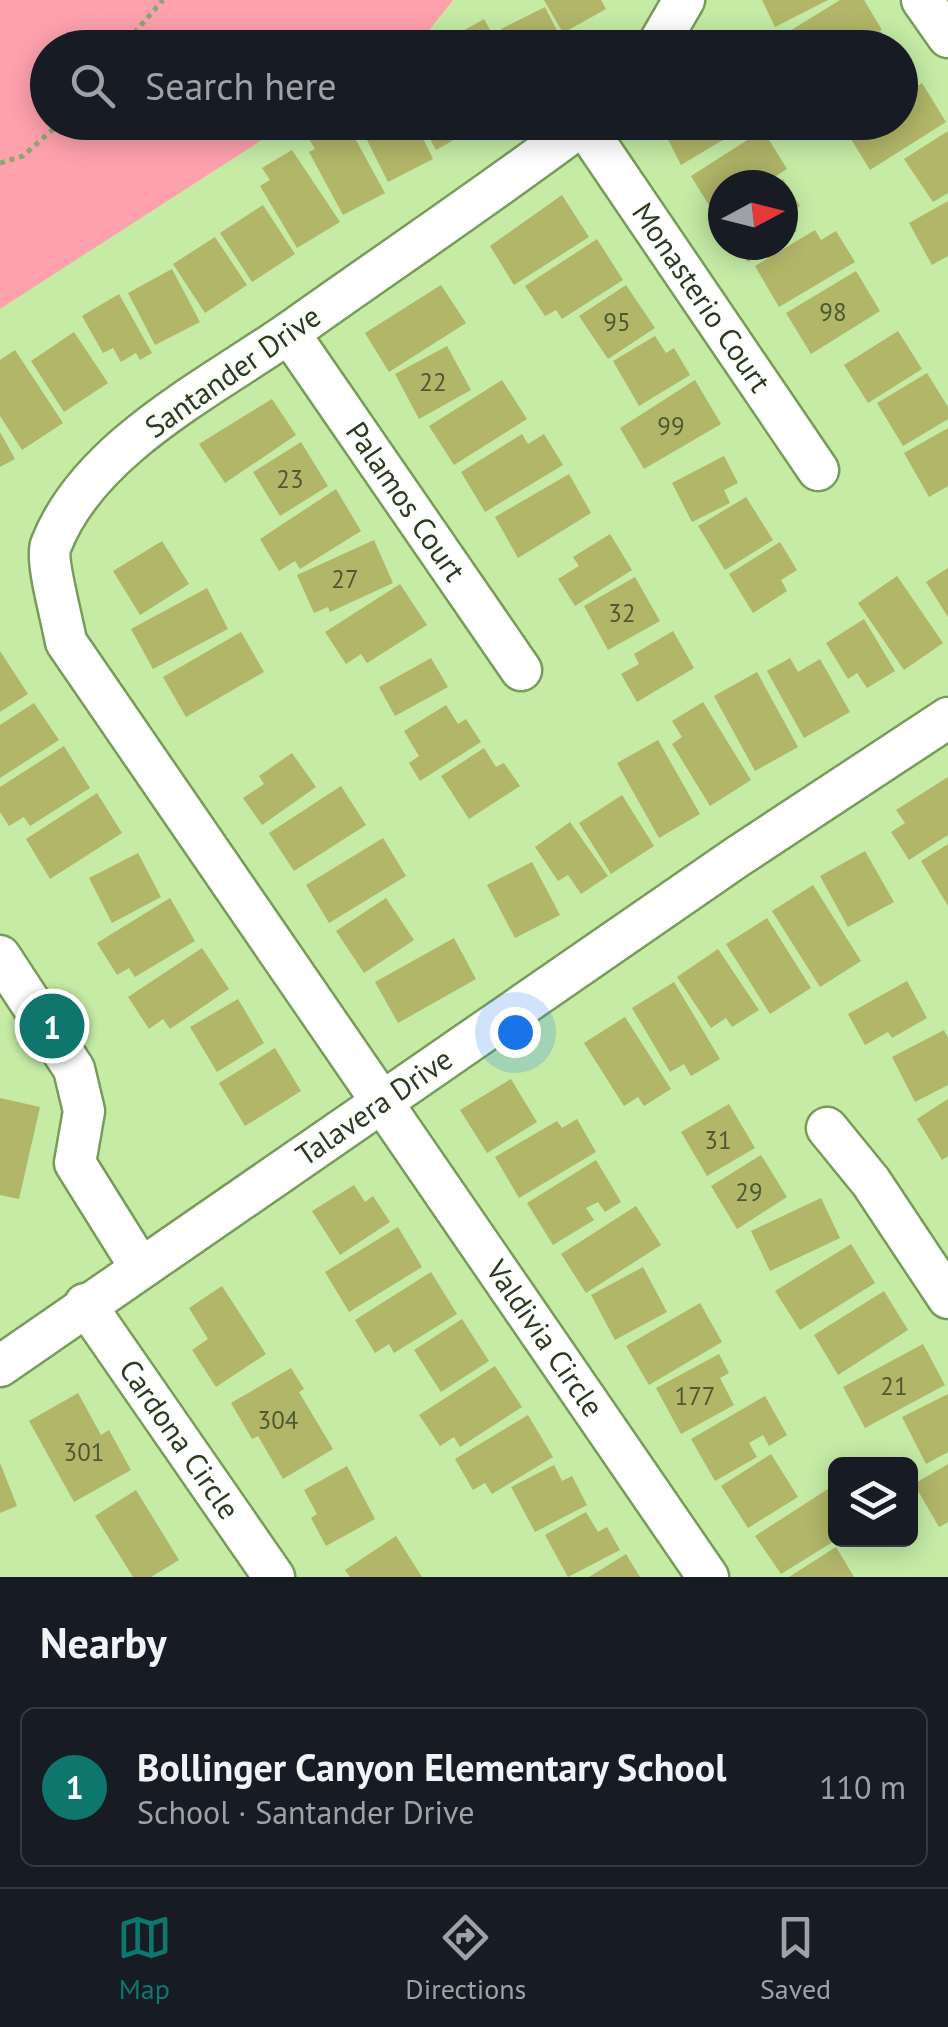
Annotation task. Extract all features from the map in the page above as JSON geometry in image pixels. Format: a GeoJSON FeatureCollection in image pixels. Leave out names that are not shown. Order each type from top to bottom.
{"type":"FeatureCollection","features":[{"type":"Feature","properties":{"kind":"street"},"geometry":{"type":"LineString","coordinates":[[666,30],[684,0]]}},
{"type":"Feature","properties":{"kind":"street"},"geometry":{"type":"LineString","coordinates":[[922,0],[948,37]]}},
{"type":"Feature","properties":{"kind":"street","name":"Santander Drive"},"geometry":{"type":"LineString","coordinates":[[383,1100],[66,642],[48,550],[68,511],[88,486],[171,408],[289,333],[560,140]]}},
{"type":"Feature","properties":{"kind":"street","name":"Monasterio Court"},"geometry":{"type":"LineString","coordinates":[[595,140],[818,470]]}},
{"type":"Feature","properties":{"kind":"street","name":"Palamos Court"},"geometry":{"type":"LineString","coordinates":[[289,333],[521,670]]}},
{"type":"Feature","properties":{"kind":"street","name":"Talavera Drive"},"geometry":{"type":"LineString","coordinates":[[0,1366],[736,857],[948,718]]}},
{"type":"Feature","properties":{"kind":"street"},"geometry":{"type":"LineString","coordinates":[[0,956],[74,1069],[84,1112],[75,1163],[140,1267]]}},
{"type":"Feature","properties":{"kind":"street","name":"Valdivia Circle"},"geometry":{"type":"LineString","coordinates":[[383,1100],[708,1577]]}},
{"type":"Feature","properties":{"kind":"street"},"geometry":{"type":"LineString","coordinates":[[827,1128],[871,1182],[948,1298]]}},
{"type":"Feature","properties":{"kind":"street","name":"Cardona Circle"},"geometry":{"type":"LineString","coordinates":[[86,1304],[274,1577]]}},
{"type":"Feature","properties":{"kind":"path"},"geometry":{"type":"LineString","coordinates":[[136,30],[163,0]]}},
{"type":"Feature","properties":{"kind":"path"},"geometry":{"type":"LineString","coordinates":[[0,163],[22,156],[41,140]]}},
{"type":"Feature","properties":{"kind":"shaded area"},"geometry":{"type":"Polygon","coordinates":[[[0,0],[453,0],[429,30],[30,30],[30,140],[262,140],[0,309],[0,0]]]}},
{"type":"Feature","properties":{"kind":"building"},"geometry":{"type":"Polygon","coordinates":[[[544,0],[601,0],[606,9],[568,30],[561,30],[544,0]]]}},
{"type":"Feature","properties":{"kind":"building"},"geometry":{"type":"Polygon","coordinates":[[[762,0],[828,0],[775,27],[762,0]]]}},
{"type":"Feature","properties":{"kind":"building"},"geometry":{"type":"Polygon","coordinates":[[[840,0],[864,0],[882,30],[791,30],[840,0]]]}},
{"type":"Feature","properties":{"kind":"building"},"geometry":{"type":"Polygon","coordinates":[[[545,7],[557,30],[501,30],[545,7]]]}},
{"type":"Feature","properties":{"kind":"building"},"geometry":{"type":"Polygon","coordinates":[[[484,19],[490,30],[465,30],[484,19]]]}},
{"type":"Feature","properties":{"kind":"building"},"geometry":{"type":"Polygon","coordinates":[[[922,83],[946,122],[918,140],[918,86],[922,83]]]}},
{"type":"Feature","properties":{"kind":"building"},"geometry":{"type":"Polygon","coordinates":[[[948,131],[948,193],[933,202],[904,159],[948,131]]]}},
{"type":"Feature","properties":{"kind":"building"},"geometry":{"type":"Polygon","coordinates":[[[310,140],[356,140],[385,193],[343,215],[309,152],[315,149],[310,140]]]}},
{"type":"Feature","properties":{"kind":"building"},"geometry":{"type":"Polygon","coordinates":[[[367,140],[424,140],[433,159],[388,182],[367,140]]]}},
{"type":"Feature","properties":{"kind":"building"},"geometry":{"type":"Polygon","coordinates":[[[431,140],[454,140],[436,150],[431,140]]]}},
{"type":"Feature","properties":{"kind":"building"},"geometry":{"type":"Polygon","coordinates":[[[668,140],[723,140],[681,165],[668,140]]]}},
{"type":"Feature","properties":{"kind":"building"},"geometry":{"type":"Polygon","coordinates":[[[747,140],[769,140],[787,169],[708,170],[708,204],[691,176],[747,140]]]}},
{"type":"Feature","properties":{"kind":"building"},"geometry":{"type":"Polygon","coordinates":[[[852,140],[918,140],[870,170],[852,140]]]}},
{"type":"Feature","properties":{"kind":"building"},"geometry":{"type":"Polygon","coordinates":[[[292,150],[340,222],[297,248],[260,186],[270,180],[262,168],[292,150]]]}},
{"type":"Feature","properties":{"kind":"building"},"geometry":{"type":"Polygon","coordinates":[[[562,195],[589,237],[514,285],[490,246],[562,195]]]}},
{"type":"Feature","properties":{"kind":"building"},"geometry":{"type":"Polygon","coordinates":[[[948,201],[948,256],[932,265],[909,223],[948,201]]]}},
{"type":"Feature","properties":{"kind":"building"},"geometry":{"type":"Polygon","coordinates":[[[263,205],[295,254],[252,282],[220,233],[263,205]]]}},
{"type":"Feature","properties":{"kind":"building"},"geometry":{"type":"Polygon","coordinates":[[[815,230],[821,240],[836,231],[855,262],[779,307],[755,266],[765,260],[798,260],[798,240],[815,230]]]}},
{"type":"Feature","properties":{"kind":"building"},"geometry":{"type":"Polygon","coordinates":[[[215,237],[247,285],[205,313],[173,264],[215,237]]]}},
{"type":"Feature","properties":{"kind":"building"},"geometry":{"type":"Polygon","coordinates":[[[597,239],[623,280],[562,319],[556,310],[545,316],[525,286],[597,239]]]}},
{"type":"Feature","properties":{"kind":"building"},"geometry":{"type":"Polygon","coordinates":[[[172,269],[200,322],[155,345],[128,293],[172,269]]]}},
{"type":"Feature","properties":{"kind":"building"},"geometry":{"type":"Polygon","coordinates":[[[856,271],[880,311],[811,354],[786,313],[856,271]]]}},
{"type":"Feature","properties":{"kind":"building"},"geometry":{"type":"Polygon","coordinates":[[[441,285],[466,323],[389,372],[365,333],[441,285]]]}},
{"type":"Feature","properties":{"kind":"building"},"geometry":{"type":"Polygon","coordinates":[[[626,285],[655,328],[608,359],[579,316],[626,285]]]}},
{"type":"Feature","properties":{"kind":"building"},"geometry":{"type":"Polygon","coordinates":[[[119,294],[152,353],[140,360],[136,353],[121,362],[113,348],[103,353],[82,316],[119,294]]]}},
{"type":"Feature","properties":{"kind":"building"},"geometry":{"type":"Polygon","coordinates":[[[898,331],[922,369],[868,403],[844,365],[898,331]]]}},
{"type":"Feature","properties":{"kind":"building"},"geometry":{"type":"Polygon","coordinates":[[[74,332],[108,383],[64,412],[31,361],[74,332]]]}},
{"type":"Feature","properties":{"kind":"building"},"geometry":{"type":"Polygon","coordinates":[[[655,336],[666,353],[674,348],[690,375],[639,406],[613,361],[655,336]]]}},
{"type":"Feature","properties":{"kind":"building"},"geometry":{"type":"Polygon","coordinates":[[[447,346],[471,390],[419,419],[395,374],[447,346]]]}},
{"type":"Feature","properties":{"kind":"building"},"geometry":{"type":"Polygon","coordinates":[[[15,350],[63,423],[22,450],[0,416],[0,360],[15,350]]]}},
{"type":"Feature","properties":{"kind":"building"},"geometry":{"type":"Polygon","coordinates":[[[927,373],[948,407],[948,419],[903,446],[877,403],[927,373]]]}},
{"type":"Feature","properties":{"kind":"building"},"geometry":{"type":"Polygon","coordinates":[[[502,380],[527,419],[454,465],[429,426],[502,380]]]}},
{"type":"Feature","properties":{"kind":"building"},"geometry":{"type":"Polygon","coordinates":[[[695,380],[721,424],[644,469],[620,428],[695,380]]]}},
{"type":"Feature","properties":{"kind":"building"},"geometry":{"type":"Polygon","coordinates":[[[272,399],[296,435],[225,483],[199,444],[272,399]]]}},
{"type":"Feature","properties":{"kind":"building"},"geometry":{"type":"Polygon","coordinates":[[[948,428],[948,486],[929,497],[904,453],[948,428]]]}},
{"type":"Feature","properties":{"kind":"building"},"geometry":{"type":"Polygon","coordinates":[[[0,432],[15,459],[0,467],[0,432]]]}},
{"type":"Feature","properties":{"kind":"building"},"geometry":{"type":"Polygon","coordinates":[[[522,434],[528,444],[544,434],[563,465],[485,512],[461,472],[522,434]]]}},
{"type":"Feature","properties":{"kind":"building"},"geometry":{"type":"Polygon","coordinates":[[[301,442],[328,486],[280,516],[253,472],[301,442]]]}},
{"type":"Feature","properties":{"kind":"building"},"geometry":{"type":"Polygon","coordinates":[[[724,456],[738,483],[724,490],[730,503],[692,522],[672,483],[724,456]]]}},
{"type":"Feature","properties":{"kind":"building"},"geometry":{"type":"Polygon","coordinates":[[[569,474],[591,513],[518,558],[495,517],[569,474]]]}},
{"type":"Feature","properties":{"kind":"building"},"geometry":{"type":"Polygon","coordinates":[[[336,489],[361,531],[300,569],[295,561],[279,571],[260,539],[336,489]]]}},
{"type":"Feature","properties":{"kind":"building"},"geometry":{"type":"Polygon","coordinates":[[[746,497],[773,540],[725,570],[698,526],[746,497]]]}},
{"type":"Feature","properties":{"kind":"building"},"geometry":{"type":"Polygon","coordinates":[[[610,534],[632,570],[575,606],[558,579],[579,566],[573,557],[610,534]]]}},
{"type":"Feature","properties":{"kind":"building"},"geometry":{"type":"Polygon","coordinates":[[[374,540],[393,583],[330,612],[328,607],[314,613],[297,575],[374,540]]]}},
{"type":"Feature","properties":{"kind":"building"},"geometry":{"type":"Polygon","coordinates":[[[162,541],[189,584],[140,615],[113,571],[162,541]]]}},
{"type":"Feature","properties":{"kind":"building"},"geometry":{"type":"Polygon","coordinates":[[[780,542],[797,570],[781,580],[787,591],[753,613],[729,574],[780,542]]]}},
{"type":"Feature","properties":{"kind":"building"},"geometry":{"type":"Polygon","coordinates":[[[948,568],[948,617],[926,582],[948,568]]]}},
{"type":"Feature","properties":{"kind":"building"},"geometry":{"type":"Polygon","coordinates":[[[897,576],[943,643],[904,670],[858,603],[897,576]]]}},
{"type":"Feature","properties":{"kind":"building"},"geometry":{"type":"Polygon","coordinates":[[[635,577],[660,621],[608,650],[584,606],[635,577]]]}},
{"type":"Feature","properties":{"kind":"building"},"geometry":{"type":"Polygon","coordinates":[[[400,584],[427,625],[367,663],[361,654],[346,664],[325,632],[400,584]]]}},
{"type":"Feature","properties":{"kind":"building"},"geometry":{"type":"Polygon","coordinates":[[[207,588],[228,629],[153,669],[131,629],[207,588]]]}},
{"type":"Feature","properties":{"kind":"building"},"geometry":{"type":"Polygon","coordinates":[[[864,619],[895,671],[867,688],[857,673],[848,679],[826,643],[864,619]]]}},
{"type":"Feature","properties":{"kind":"building"},"geometry":{"type":"Polygon","coordinates":[[[673,631],[694,668],[637,702],[621,674],[639,664],[634,654],[673,631]]]}},
{"type":"Feature","properties":{"kind":"building"},"geometry":{"type":"Polygon","coordinates":[[[241,632],[264,672],[186,717],[163,677],[241,632]]]}},
{"type":"Feature","properties":{"kind":"building"},"geometry":{"type":"Polygon","coordinates":[[[0,651],[28,694],[0,712],[0,651]]]}},
{"type":"Feature","properties":{"kind":"building"},"geometry":{"type":"Polygon","coordinates":[[[431,658],[448,687],[395,716],[379,687],[431,658]]]}},
{"type":"Feature","properties":{"kind":"building"},"geometry":{"type":"Polygon","coordinates":[[[790,658],[798,672],[820,659],[850,712],[804,738],[767,671],[790,658]]]}},
{"type":"Feature","properties":{"kind":"building"},"geometry":{"type":"Polygon","coordinates":[[[757,672],[798,747],[755,771],[714,696],[757,672]]]}},
{"type":"Feature","properties":{"kind":"building"},"geometry":{"type":"Polygon","coordinates":[[[703,702],[751,780],[710,806],[672,744],[682,737],[672,721],[703,702]]]}},
{"type":"Feature","properties":{"kind":"building"},"geometry":{"type":"Polygon","coordinates":[[[34,703],[59,740],[0,778],[0,725],[34,703]]]}},
{"type":"Feature","properties":{"kind":"building"},"geometry":{"type":"Polygon","coordinates":[[[446,705],[458,724],[466,719],[481,742],[420,781],[409,763],[419,756],[404,731],[446,705]]]}},
{"type":"Feature","properties":{"kind":"building"},"geometry":{"type":"Polygon","coordinates":[[[658,740],[700,814],[659,838],[617,763],[658,740]]]}},
{"type":"Feature","properties":{"kind":"building"},"geometry":{"type":"Polygon","coordinates":[[[64,746],[90,788],[30,826],[24,817],[9,826],[0,812],[0,787],[64,746]]]}},
{"type":"Feature","properties":{"kind":"building"},"geometry":{"type":"Polygon","coordinates":[[[484,748],[496,767],[504,763],[520,786],[469,819],[441,776],[484,748]]]}},
{"type":"Feature","properties":{"kind":"building"},"geometry":{"type":"Polygon","coordinates":[[[292,753],[316,787],[262,825],[243,798],[264,784],[259,776],[292,753]]]}},
{"type":"Feature","properties":{"kind":"building"},"geometry":{"type":"Polygon","coordinates":[[[948,777],[948,835],[909,860],[891,832],[905,823],[896,810],[948,777]]]}},
{"type":"Feature","properties":{"kind":"building"},"geometry":{"type":"Polygon","coordinates":[[[341,786],[366,825],[294,871],[269,833],[341,786]]]}},
{"type":"Feature","properties":{"kind":"building"},"geometry":{"type":"Polygon","coordinates":[[[97,793],[122,833],[50,879],[26,839],[97,793]]]}},
{"type":"Feature","properties":{"kind":"building"},"geometry":{"type":"Polygon","coordinates":[[[622,795],[654,846],[611,874],[579,823],[622,795]]]}},
{"type":"Feature","properties":{"kind":"building"},"geometry":{"type":"Polygon","coordinates":[[[570,822],[608,876],[581,894],[568,875],[558,881],[535,847],[570,822]]]}},
{"type":"Feature","properties":{"kind":"building"},"geometry":{"type":"Polygon","coordinates":[[[383,838],[406,876],[329,923],[306,885],[383,838]]]}},
{"type":"Feature","properties":{"kind":"building"},"geometry":{"type":"Polygon","coordinates":[[[948,844],[948,906],[921,861],[948,844]]]}},
{"type":"Feature","properties":{"kind":"building"},"geometry":{"type":"Polygon","coordinates":[[[865,851],[894,902],[848,927],[820,876],[865,851]]]}},
{"type":"Feature","properties":{"kind":"building"},"geometry":{"type":"Polygon","coordinates":[[[138,853],[161,897],[112,923],[89,878],[138,853]]]}},
{"type":"Feature","properties":{"kind":"building"},"geometry":{"type":"Polygon","coordinates":[[[532,862],[560,915],[515,938],[487,885],[532,862]]]}},
{"type":"Feature","properties":{"kind":"building"},"geometry":{"type":"Polygon","coordinates":[[[813,885],[861,961],[820,987],[772,911],[813,885]]]}},
{"type":"Feature","properties":{"kind":"building"},"geometry":{"type":"Polygon","coordinates":[[[170,898],[195,941],[135,977],[129,968],[117,975],[97,943],[170,898]]]}},
{"type":"Feature","properties":{"kind":"building"},"geometry":{"type":"Polygon","coordinates":[[[386,898],[414,940],[364,973],[336,931],[386,898]]]}},
{"type":"Feature","properties":{"kind":"building"},"geometry":{"type":"Polygon","coordinates":[[[767,918],[811,988],[770,1014],[726,944],[767,918]]]}},
{"type":"Feature","properties":{"kind":"building"},"geometry":{"type":"Polygon","coordinates":[[[454,938],[476,979],[398,1023],[375,982],[454,938]]]}},
{"type":"Feature","properties":{"kind":"building"},"geometry":{"type":"Polygon","coordinates":[[[202,948],[229,989],[170,1029],[163,1019],[149,1029],[128,997],[202,948]]]}},
{"type":"Feature","properties":{"kind":"building"},"geometry":{"type":"Polygon","coordinates":[[[718,949],[759,1010],[732,1027],[726,1018],[711,1028],[677,977],[718,949]]]}},
{"type":"Feature","properties":{"kind":"building"},"geometry":{"type":"Polygon","coordinates":[[[907,981],[927,1018],[892,1038],[888,1032],[865,1045],[848,1014],[907,981]]]}},
{"type":"Feature","properties":{"kind":"building"},"geometry":{"type":"Polygon","coordinates":[[[674,982],[720,1059],[691,1076],[684,1064],[670,1072],[632,1008],[674,982]]]}},
{"type":"Feature","properties":{"kind":"building"},"geometry":{"type":"Polygon","coordinates":[[[238,999],[264,1043],[217,1072],[190,1027],[238,999]]]}},
{"type":"Feature","properties":{"kind":"building"},"geometry":{"type":"Polygon","coordinates":[[[625,1017],[671,1089],[644,1106],[638,1097],[624,1106],[584,1043],[625,1017]]]}},
{"type":"Feature","properties":{"kind":"building"},"geometry":{"type":"Polygon","coordinates":[[[944,1030],[948,1038],[948,1085],[915,1102],[892,1057],[944,1030]]]}},
{"type":"Feature","properties":{"kind":"building"},"geometry":{"type":"Polygon","coordinates":[[[275,1048],[301,1091],[245,1126],[219,1083],[275,1048]]]}},
{"type":"Feature","properties":{"kind":"building"},"geometry":{"type":"Polygon","coordinates":[[[511,1079],[537,1122],[487,1153],[460,1110],[511,1079]]]}},
{"type":"Feature","properties":{"kind":"building"},"geometry":{"type":"Polygon","coordinates":[[[0,1098],[40,1107],[19,1199],[0,1195],[0,1098]]]}},
{"type":"Feature","properties":{"kind":"building"},"geometry":{"type":"Polygon","coordinates":[[[948,1099],[948,1156],[942,1160],[917,1119],[948,1099]]]}},
{"type":"Feature","properties":{"kind":"building"},"geometry":{"type":"Polygon","coordinates":[[[729,1104],[755,1148],[707,1176],[681,1132],[729,1104]]]}},
{"type":"Feature","properties":{"kind":"building"},"geometry":{"type":"Polygon","coordinates":[[[577,1119],[596,1152],[519,1198],[495,1157],[557,1121],[562,1128],[577,1119]]]}},
{"type":"Feature","properties":{"kind":"building"},"geometry":{"type":"Polygon","coordinates":[[[761,1155],[787,1197],[737,1229],[711,1186],[761,1155]]]}},
{"type":"Feature","properties":{"kind":"building"},"geometry":{"type":"Polygon","coordinates":[[[596,1160],[621,1202],[605,1212],[598,1202],[586,1208],[594,1220],[553,1245],[527,1203],[596,1160]]]}},
{"type":"Feature","properties":{"kind":"building"},"geometry":{"type":"Polygon","coordinates":[[[354,1185],[365,1202],[373,1196],[390,1222],[340,1255],[312,1211],[354,1185]]]}},
{"type":"Feature","properties":{"kind":"building"},"geometry":{"type":"Polygon","coordinates":[[[821,1198],[840,1238],[770,1271],[751,1231],[821,1198]]]}},
{"type":"Feature","properties":{"kind":"building"},"geometry":{"type":"Polygon","coordinates":[[[636,1206],[661,1245],[586,1293],[561,1254],[636,1206]]]}},
{"type":"Feature","properties":{"kind":"building"},"geometry":{"type":"Polygon","coordinates":[[[398,1227],[422,1267],[349,1312],[325,1272],[398,1227]]]}},
{"type":"Feature","properties":{"kind":"building"},"geometry":{"type":"Polygon","coordinates":[[[851,1244],[875,1283],[800,1330],[775,1291],[851,1244]]]}},
{"type":"Feature","properties":{"kind":"building"},"geometry":{"type":"Polygon","coordinates":[[[643,1267],[667,1312],[615,1340],[591,1295],[643,1267]]]}},
{"type":"Feature","properties":{"kind":"building"},"geometry":{"type":"Polygon","coordinates":[[[431,1272],[457,1314],[394,1353],[389,1344],[375,1353],[355,1320],[431,1272]]]}},
{"type":"Feature","properties":{"kind":"building"},"geometry":{"type":"Polygon","coordinates":[[[222,1286],[266,1354],[216,1387],[192,1350],[208,1339],[189,1308],[222,1286]]]}},
{"type":"Feature","properties":{"kind":"building"},"geometry":{"type":"Polygon","coordinates":[[[884,1291],[908,1330],[838,1375],[814,1335],[884,1291]]]}},
{"type":"Feature","properties":{"kind":"building"},"geometry":{"type":"Polygon","coordinates":[[[700,1303],[722,1342],[649,1385],[626,1346],[700,1303]]]}},
{"type":"Feature","properties":{"kind":"building"},"geometry":{"type":"Polygon","coordinates":[[[462,1319],[489,1361],[441,1392],[414,1350],[462,1319]]]}},
{"type":"Feature","properties":{"kind":"building"},"geometry":{"type":"Polygon","coordinates":[[[923,1344],[945,1385],[865,1428],[843,1387],[923,1344]]]}},
{"type":"Feature","properties":{"kind":"building"},"geometry":{"type":"Polygon","coordinates":[[[719,1354],[729,1373],[720,1378],[734,1405],[681,1434],[656,1388],[719,1354]]]}},
{"type":"Feature","properties":{"kind":"building"},"geometry":{"type":"Polygon","coordinates":[[[495,1366],[522,1407],[460,1447],[454,1437],[440,1446],[419,1415],[495,1366]]]}},
{"type":"Feature","properties":{"kind":"building"},"geometry":{"type":"Polygon","coordinates":[[[291,1368],[304,1389],[299,1392],[333,1449],[283,1479],[258,1436],[252,1439],[231,1403],[291,1368]]]}},
{"type":"Feature","properties":{"kind":"building"},"geometry":{"type":"Polygon","coordinates":[[[78,1393],[101,1435],[109,1430],[131,1470],[74,1502],[29,1421],[78,1393]]]}},
{"type":"Feature","properties":{"kind":"building"},"geometry":{"type":"Polygon","coordinates":[[[948,1394],[948,1452],[926,1464],[902,1417],[948,1394]]]}},
{"type":"Feature","properties":{"kind":"building"},"geometry":{"type":"Polygon","coordinates":[[[765,1396],[787,1435],[769,1446],[763,1435],[749,1443],[757,1457],[715,1481],[691,1439],[765,1396]]]}},
{"type":"Feature","properties":{"kind":"building"},"geometry":{"type":"Polygon","coordinates":[[[528,1415],[553,1457],[492,1494],[485,1483],[473,1490],[455,1459],[528,1415]]]}},
{"type":"Feature","properties":{"kind":"building"},"geometry":{"type":"Polygon","coordinates":[[[771,1454],[798,1497],[748,1528],[721,1486],[771,1454]]]}},
{"type":"Feature","properties":{"kind":"building"},"geometry":{"type":"Polygon","coordinates":[[[0,1463],[17,1506],[0,1513],[0,1463]]]}},
{"type":"Feature","properties":{"kind":"building"},"geometry":{"type":"Polygon","coordinates":[[[948,1464],[948,1522],[939,1527],[918,1491],[918,1482],[948,1464]]]}},
{"type":"Feature","properties":{"kind":"building"},"geometry":{"type":"Polygon","coordinates":[[[554,1465],[562,1481],[572,1476],[587,1505],[535,1532],[511,1487],[554,1465]]]}},
{"type":"Feature","properties":{"kind":"building"},"geometry":{"type":"Polygon","coordinates":[[[347,1466],[375,1519],[326,1546],[311,1518],[317,1514],[304,1490],[347,1466]]]}},
{"type":"Feature","properties":{"kind":"building"},"geometry":{"type":"Polygon","coordinates":[[[828,1489],[828,1545],[781,1574],[755,1536],[828,1489]]]}},
{"type":"Feature","properties":{"kind":"building"},"geometry":{"type":"Polygon","coordinates":[[[136,1490],[179,1560],[151,1577],[133,1577],[95,1516],[136,1490]]]}},
{"type":"Feature","properties":{"kind":"building"},"geometry":{"type":"Polygon","coordinates":[[[586,1512],[598,1532],[607,1527],[620,1550],[568,1577],[545,1535],[586,1512]]]}},
{"type":"Feature","properties":{"kind":"building"},"geometry":{"type":"Polygon","coordinates":[[[396,1536],[422,1577],[350,1577],[345,1570],[396,1536]]]}},
{"type":"Feature","properties":{"kind":"building"},"geometry":{"type":"Polygon","coordinates":[[[836,1547],[854,1577],[789,1577],[836,1547]]]}},
{"type":"Feature","properties":{"kind":"building"},"geometry":{"type":"Polygon","coordinates":[[[626,1554],[640,1577],[589,1577],[626,1554]]]}},
{"type":"Feature","properties":{"kind":"place","name":"Bollinger Canyon Elementary School"},"geometry":{"type":"Point","coordinates":[52,1026]}}]}
